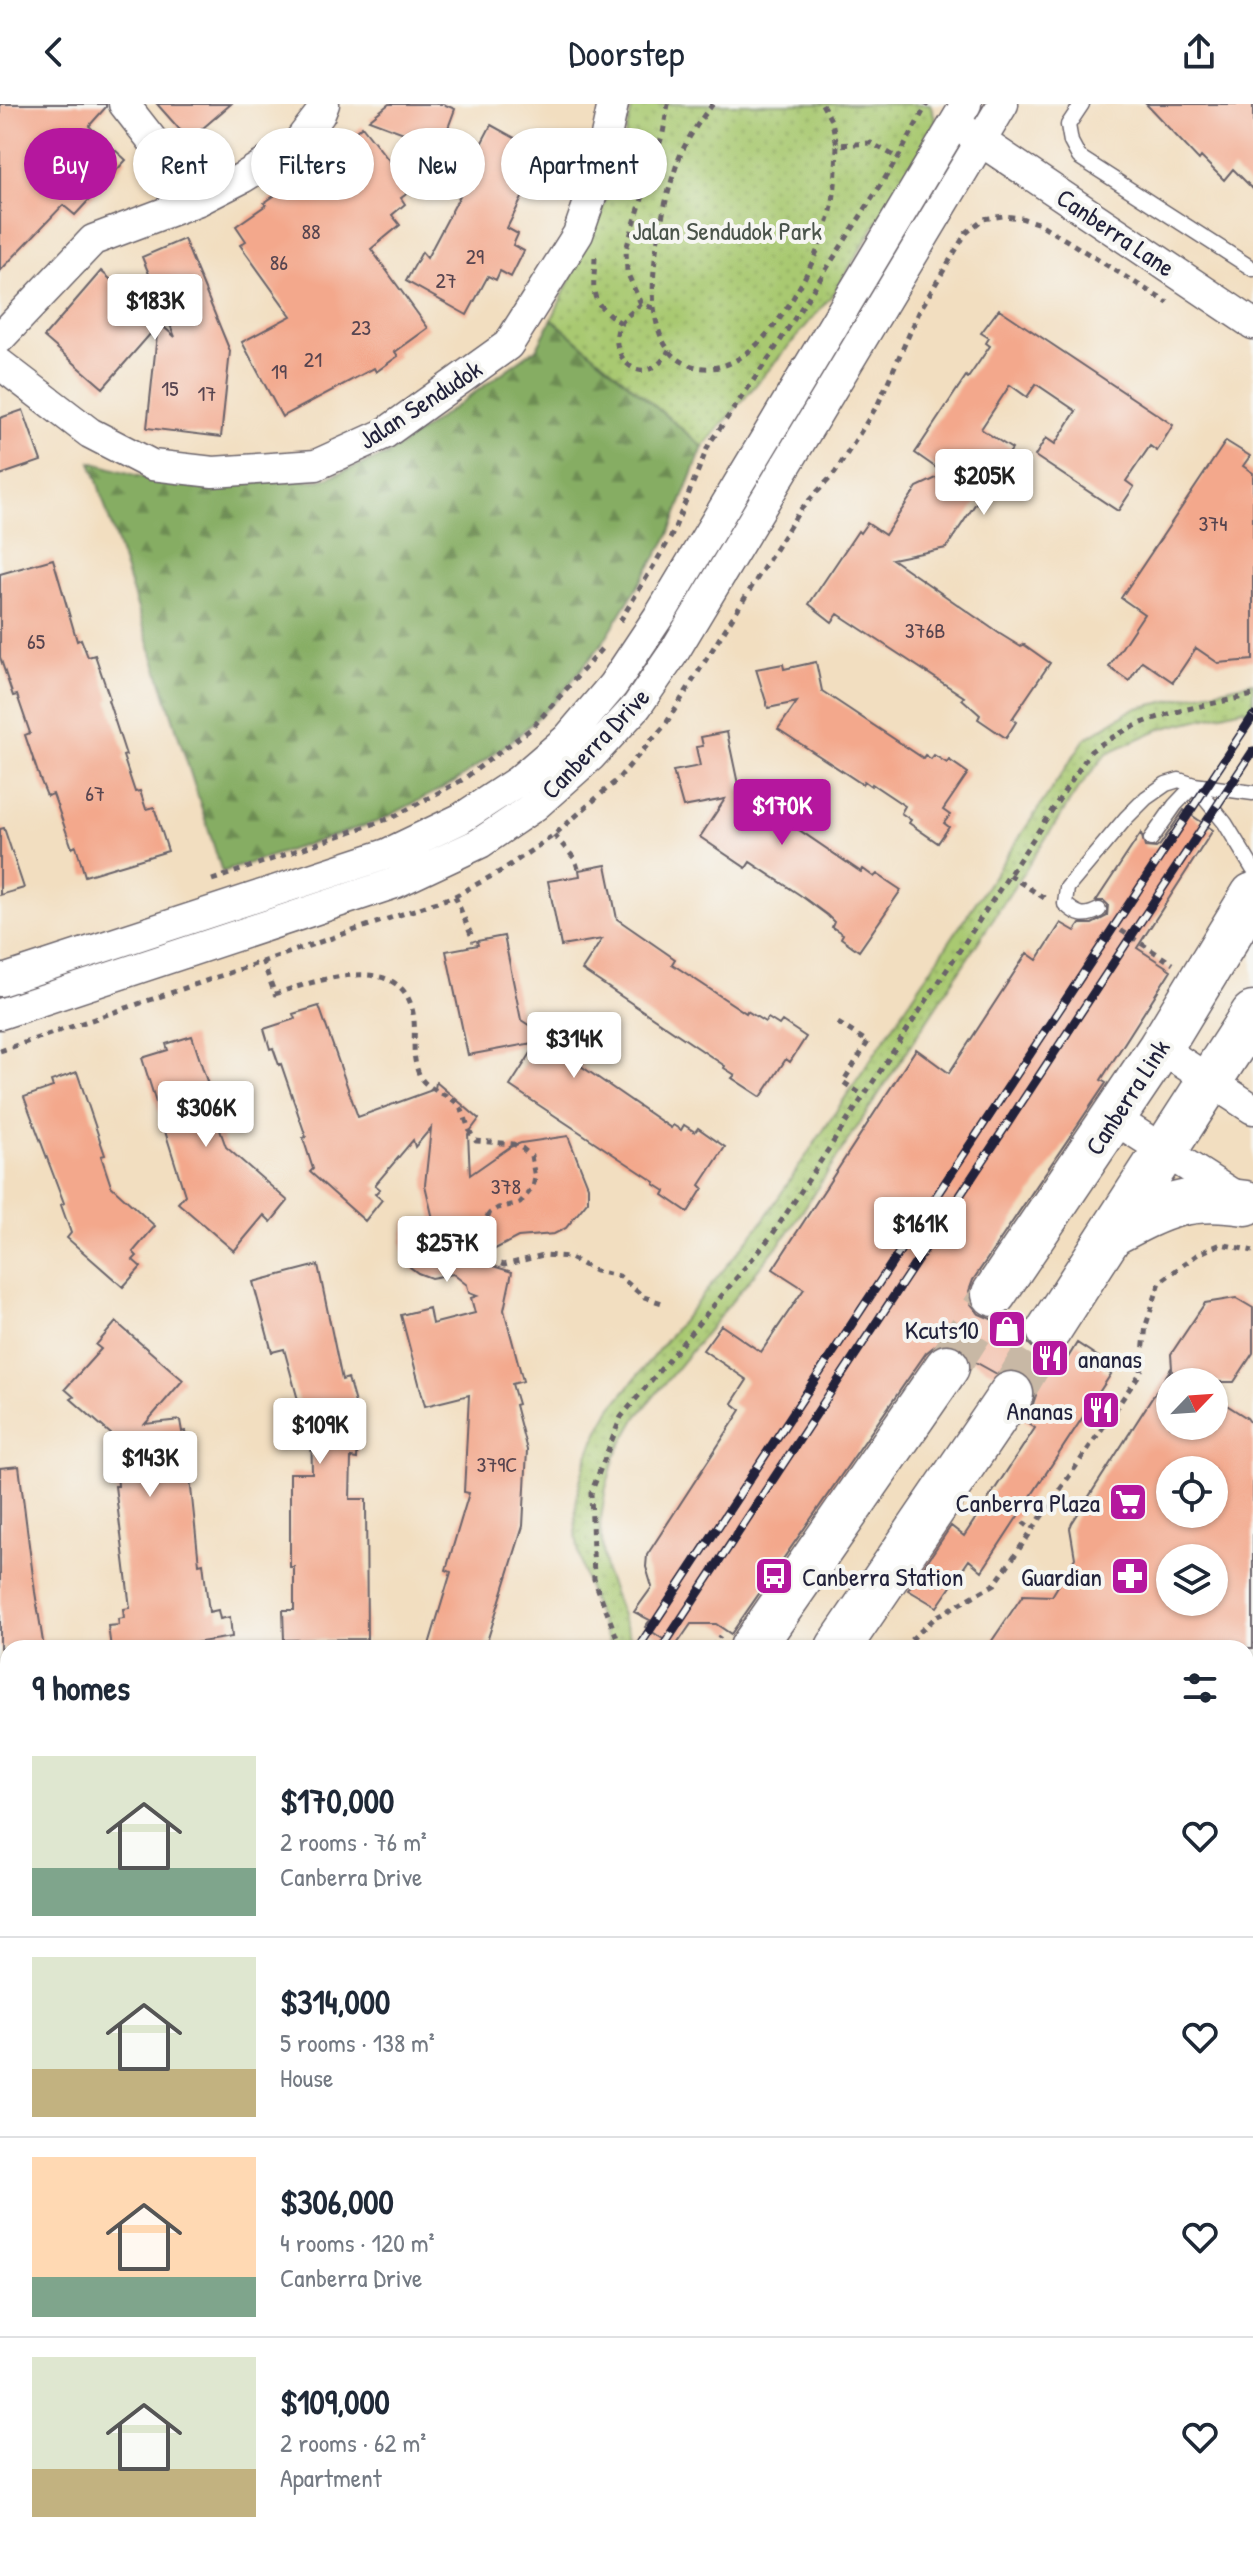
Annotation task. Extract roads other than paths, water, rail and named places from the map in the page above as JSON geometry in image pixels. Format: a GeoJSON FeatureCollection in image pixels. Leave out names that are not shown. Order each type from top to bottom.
{"type":"FeatureCollection","features":[{"type":"Feature","properties":{"kind":"main road","name":"Canberra Link"},"geometry":{"type":"LineString","coordinates":[[994,1294],[1160,1048],[1253,895]]}},
{"type":"Feature","properties":{"kind":"main road"},"geometry":{"type":"LineString","coordinates":[[1049,1330],[1253,1014]]}},
{"type":"Feature","properties":{"kind":"main road"},"geometry":{"type":"LineString","coordinates":[[1113,1233],[1180,1201],[1222,1199],[1249,1205]]}},
{"type":"Feature","properties":{"kind":"main road"},"geometry":{"type":"LineString","coordinates":[[758,1640],[947,1367]]}},
{"type":"Feature","properties":{"kind":"main road"},"geometry":{"type":"LineString","coordinates":[[843,1640],[1011,1394]]}},
{"type":"Feature","properties":{"kind":"street"},"geometry":{"type":"LineString","coordinates":[[124,104],[143,128]]}},
{"type":"Feature","properties":{"kind":"street"},"geometry":{"type":"LineString","coordinates":[[235,182],[297,144],[324,104]]}},
{"type":"Feature","properties":{"kind":"street","name":"Jalan Sendudok"},"geometry":{"type":"LineString","coordinates":[[0,364],[90,433],[152,465],[213,472],[316,465],[384,434],[508,345],[578,234],[596,182],[613,104]]}},
{"type":"Feature","properties":{"kind":"street","name":"Canberra Drive"},"geometry":{"type":"LineString","coordinates":[[0,1014],[395,883],[480,843],[536,805],[590,757],[637,706],[674,652],[1003,104]]}},
{"type":"Feature","properties":{"kind":"street"},"geometry":{"type":"LineString","coordinates":[[960,114],[980,140]]}},
{"type":"Feature","properties":{"kind":"street","name":"Canberra Drive"},"geometry":{"type":"LineString","coordinates":[[0,981],[387,854],[460,819],[518,781],[568,738],[613,685],[661,613],[960,114]]}},
{"type":"Feature","properties":{"kind":"street","name":"Canberra Lane"},"geometry":{"type":"LineString","coordinates":[[980,140],[1253,324]]}},
{"type":"Feature","properties":{"kind":"street"},"geometry":{"type":"LineString","coordinates":[[0,338],[93,240],[199,200]]}},
{"type":"Feature","properties":{"kind":"street"},"geometry":{"type":"LineString","coordinates":[[1160,1048],[1253,1109]]}},
{"type":"Feature","properties":{"kind":"street"},"geometry":{"type":"LineString","coordinates":[[1113,1118],[1249,1205]]}},
{"type":"Feature","properties":{"kind":"lane"},"geometry":{"type":"LineString","coordinates":[[1082,104],[1068,125],[1071,142],[1079,157],[1253,269]]}},
{"type":"Feature","properties":{"kind":"lane"},"geometry":{"type":"LineString","coordinates":[[1099,913],[1075,913],[1065,904],[1067,888],[1146,798],[1166,784],[1179,780],[1253,793]]}},
{"type":"Feature","properties":{"kind":"lane"},"geometry":{"type":"LineString","coordinates":[[1151,839],[1175,805],[1194,785]]}},
{"type":"Feature","properties":{"kind":"lane"},"geometry":{"type":"LineString","coordinates":[[1194,785],[1225,823],[1253,869]]}},
{"type":"Feature","properties":{"kind":"tunnel"},"geometry":{"type":"LineString","coordinates":[[947,1367],[994,1294]]}},
{"type":"Feature","properties":{"kind":"tunnel"},"geometry":{"type":"LineString","coordinates":[[1011,1394],[1049,1330]]}},
{"type":"Feature","properties":{"kind":"railway"},"geometry":{"type":"LineString","coordinates":[[643,1640],[1253,716]]}},
{"type":"Feature","properties":{"kind":"railway"},"geometry":{"type":"LineString","coordinates":[[667,1640],[1253,751]]}},
{"type":"Feature","properties":{"kind":"place","name":"Kcuts10"},"geometry":{"type":"Point","coordinates":[1007,1329]}},
{"type":"Feature","properties":{"kind":"place","name":"ananas"},"geometry":{"type":"Point","coordinates":[1050,1358]}},
{"type":"Feature","properties":{"kind":"place","name":"Ananas"},"geometry":{"type":"Point","coordinates":[1101,1410]}},
{"type":"Feature","properties":{"kind":"place","name":"Canberra Plaza"},"geometry":{"type":"Point","coordinates":[1128,1502]}},
{"type":"Feature","properties":{"kind":"place","name":"Canberra Station"},"geometry":{"type":"Point","coordinates":[774,1576]}},
{"type":"Feature","properties":{"kind":"place","name":"Guardian"},"geometry":{"type":"Point","coordinates":[1130,1576]}},
{"type":"Feature","properties":{"kind":"park label","name":"Jalan Sendudok Park"},"geometry":{"type":"Point","coordinates":[727,230]}}]}
